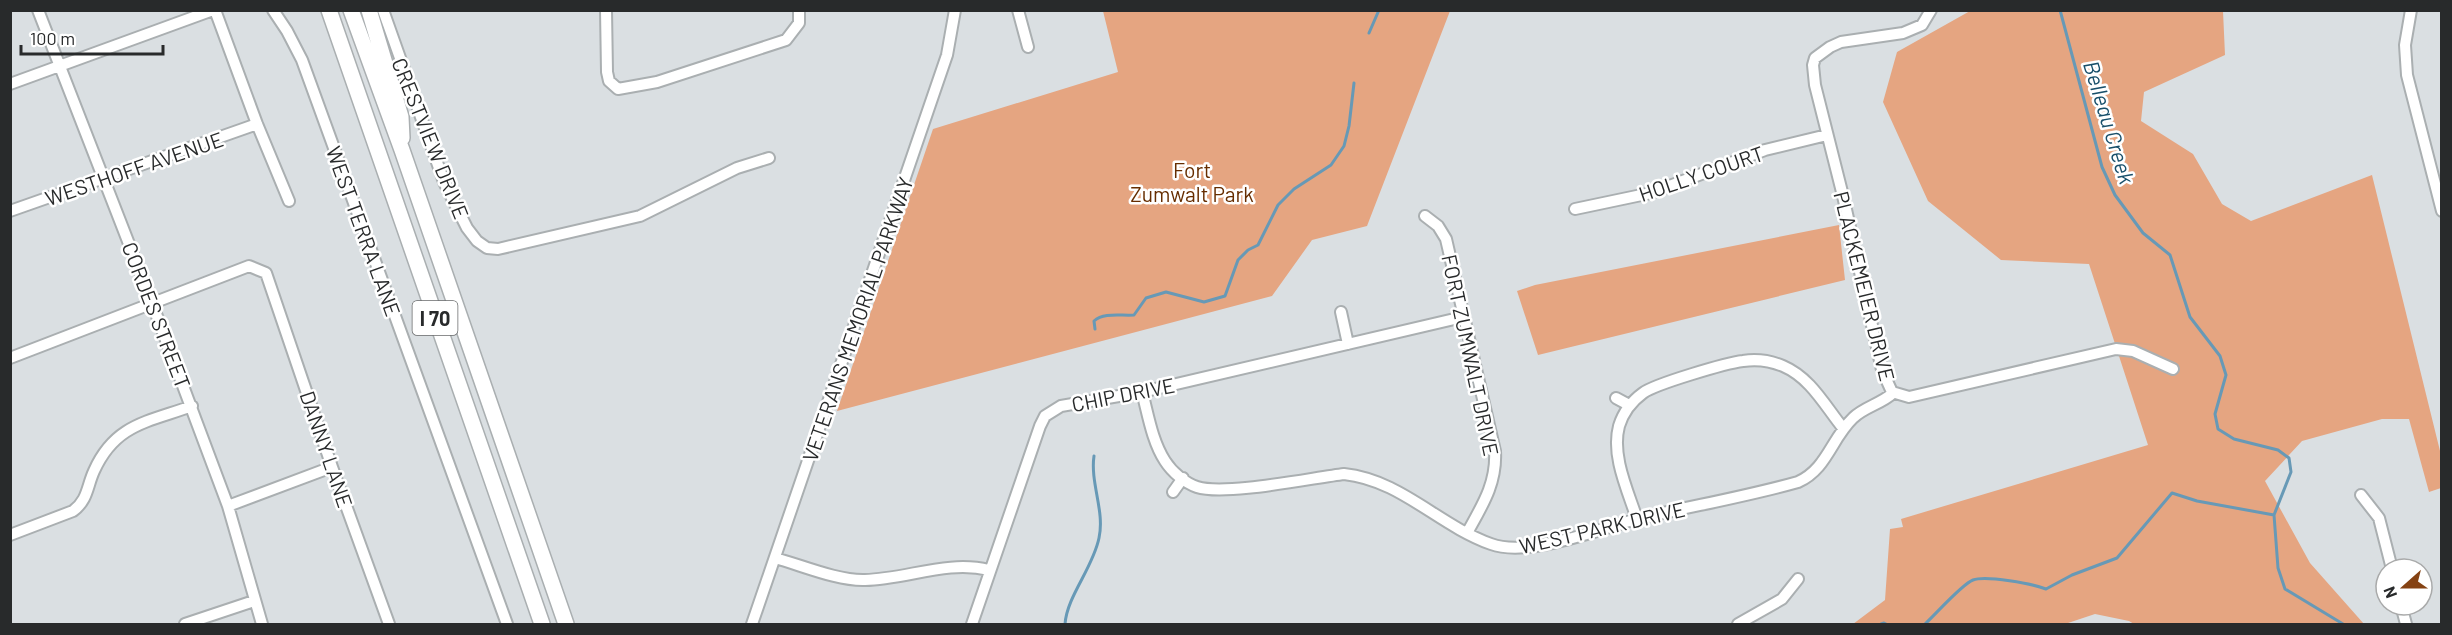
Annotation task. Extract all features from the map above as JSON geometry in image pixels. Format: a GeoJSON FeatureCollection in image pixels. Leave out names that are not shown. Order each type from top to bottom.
{"type":"FeatureCollection","features":[{"type":"Feature","properties":{"kind":"highway","name":"I 70"},"geometry":{"type":"LineString","coordinates":[[329,10],[542,624]]}},
{"type":"Feature","properties":{"kind":"highway","name":"I 70"},"geometry":{"type":"LineString","coordinates":[[351,10],[402,150],[566,624]]}},
{"type":"Feature","properties":{"kind":"highway"},"geometry":{"type":"LineString","coordinates":[[369,10],[402,117],[402,150]]}},
{"type":"Feature","properties":{"kind":"street","name":"CORDES STREET"},"geometry":{"type":"LineString","coordinates":[[38,10],[192,406],[228,506],[262,624]]}},
{"type":"Feature","properties":{"kind":"street"},"geometry":{"type":"LineString","coordinates":[[10,84],[214,10],[257,124],[290,201]]}},
{"type":"Feature","properties":{"kind":"street","name":"WEST TERRA LANE"},"geometry":{"type":"LineString","coordinates":[[273,10],[302,60],[507,624]]}},
{"type":"Feature","properties":{"kind":"street","name":"CRESTVIEW DRIVE"},"geometry":{"type":"LineString","coordinates":[[383,10],[444,182],[467,228],[477,241],[487,248],[498,249],[640,216],[737,168],[769,158]]}},
{"type":"Feature","properties":{"kind":"street"},"geometry":{"type":"LineString","coordinates":[[606,10],[607,72],[609,81],[618,89],[657,82],[786,40],[799,23],[799,10]]}},
{"type":"Feature","properties":{"kind":"street","name":"VETERANS MEMORIAL PARKWAY"},"geometry":{"type":"LineString","coordinates":[[752,624],[947,55],[955,10]]}},
{"type":"Feature","properties":{"kind":"street"},"geometry":{"type":"LineString","coordinates":[[1018,10],[1028,47]]}},
{"type":"Feature","properties":{"kind":"street","name":"PLACKEMEIER DRIVE"},"geometry":{"type":"LineString","coordinates":[[1931,10],[1922,25],[1915,29],[1889,36],[1841,42],[1822,52],[1815,58],[1813,74],[1887,385],[1893,393],[1909,397],[2116,349],[2133,351],[2173,369]]}},
{"type":"Feature","properties":{"kind":"street"},"geometry":{"type":"LineString","coordinates":[[2411,10],[2405,45],[2407,75],[2442,211]]}},
{"type":"Feature","properties":{"kind":"street","name":"WESTHOFF AVENUE"},"geometry":{"type":"LineString","coordinates":[[10,211],[257,124]]}},
{"type":"Feature","properties":{"kind":"street","name":"HOLLY COURT"},"geometry":{"type":"LineString","coordinates":[[1575,209],[1651,193],[1765,150],[1827,135]]}},
{"type":"Feature","properties":{"kind":"street","name":"FORT ZUMWALT DRIVE"},"geometry":{"type":"LineString","coordinates":[[1425,216],[1438,226],[1446,239],[1495,458],[1491,487],[1467,533]]}},
{"type":"Feature","properties":{"kind":"street","name":"DANNY LANE"},"geometry":{"type":"LineString","coordinates":[[152,303],[249,266],[266,273],[389,624]]}},
{"type":"Feature","properties":{"kind":"street"},"geometry":{"type":"LineString","coordinates":[[10,358],[152,303]]}},
{"type":"Feature","properties":{"kind":"street"},"geometry":{"type":"LineString","coordinates":[[1341,312],[1348,344]]}},
{"type":"Feature","properties":{"kind":"street","name":"CHIP DRIVE"},"geometry":{"type":"LineString","coordinates":[[972,624],[989,570],[1045,416],[1061,406],[1086,400],[1142,392],[1463,317]]}},
{"type":"Feature","properties":{"kind":"street"},"geometry":{"type":"LineString","coordinates":[[1637,519],[1619,461],[1617,444],[1619,426],[1629,405],[1642,393],[1656,386],[1743,361],[1758,360],[1782,366],[1802,377],[1843,428]]}},
{"type":"Feature","properties":{"kind":"street","name":"WEST PARK DRIVE"},"geometry":{"type":"LineString","coordinates":[[1142,392],[1158,447],[1166,461],[1182,478],[1197,487],[1221,490],[1344,474],[1363,476],[1382,482],[1467,533],[1500,547],[1542,545],[1637,519],[1798,482],[1815,471],[1828,455],[1843,428],[1856,416],[1893,393]]}},
{"type":"Feature","properties":{"kind":"street"},"geometry":{"type":"LineString","coordinates":[[1616,398],[1629,405]]}},
{"type":"Feature","properties":{"kind":"street"},"geometry":{"type":"LineString","coordinates":[[10,535],[73,511],[81,505],[94,471],[108,446],[123,431],[192,406]]}},
{"type":"Feature","properties":{"kind":"street"},"geometry":{"type":"LineString","coordinates":[[228,506],[332,466]]}},
{"type":"Feature","properties":{"kind":"street"},"geometry":{"type":"LineString","coordinates":[[1173,492],[1182,478]]}},
{"type":"Feature","properties":{"kind":"street"},"geometry":{"type":"LineString","coordinates":[[2361,495],[2379,518],[2389,557]]}},
{"type":"Feature","properties":{"kind":"street"},"geometry":{"type":"LineString","coordinates":[[775,558],[843,577],[866,580],[960,566],[989,570]]}},
{"type":"Feature","properties":{"kind":"street"},"geometry":{"type":"LineString","coordinates":[[1738,624],[1782,599],[1798,579]]}},
{"type":"Feature","properties":{"kind":"street"},"geometry":{"type":"LineString","coordinates":[[185,624],[254,601]]}},
{"type":"Feature","properties":{"kind":"green space","name":"Fort Zumwalt Park"},"geometry":{"type":"Polygon","coordinates":[[[1103,11],[1450,11],[1367,226],[1312,240],[1272,296],[837,411],[933,129],[1118,72],[1103,11]]]}},
{"type":"Feature","properties":{"kind":"green space"},"geometry":{"type":"Polygon","coordinates":[[[1970,11],[2223,11],[2225,55],[2144,92],[2141,121],[2193,154],[2222,204],[2251,221],[2372,175],[2441,455],[2441,488],[2429,492],[2409,419],[2382,419],[2302,441],[2265,481],[2310,563],[2364,624],[2134,624],[2095,614],[2065,624],[1853,624],[1885,600],[1890,529],[1903,527],[1901,519],[2148,445],[2089,264],[2001,260],[1928,201],[1883,102],[1897,52],[1970,11]]]}},
{"type":"Feature","properties":{"kind":"green space"},"geometry":{"type":"Polygon","coordinates":[[[1839,225],[1845,280],[1538,355],[1517,291],[1535,285],[1839,225]]]}},
{"type":"Feature","properties":{"kind":"waterway"},"geometry":{"type":"LineString","coordinates":[[1369,33],[1379,10]]}},
{"type":"Feature","properties":{"kind":"waterway","name":"Belleau Creek"},"geometry":{"type":"LineString","coordinates":[[2060,10],[2102,167],[2115,195],[2143,233],[2170,255],[2190,317],[2220,356],[2226,375],[2215,414],[2218,429],[2234,439],[2278,450],[2289,458],[2291,472],[2274,515],[2278,568],[2285,589],[2343,624]]}},
{"type":"Feature","properties":{"kind":"waterway"},"geometry":{"type":"LineString","coordinates":[[1095,329],[1094,321],[1098,318],[1108,315],[1134,315],[1146,298],[1166,292],[1204,302],[1225,296],[1238,260],[1248,250],[1258,245],[1278,205],[1294,189],[1331,165],[1344,146],[1349,126],[1354,83]]}},
{"type":"Feature","properties":{"kind":"waterway"},"geometry":{"type":"LineString","coordinates":[[1065,624],[1070,603],[1099,538],[1100,518],[1093,466],[1094,456]]}},
{"type":"Feature","properties":{"kind":"waterway"},"geometry":{"type":"LineString","coordinates":[[1925,624],[1956,593],[1973,580],[1998,579],[2046,589],[2072,575],[2117,558],[2172,493],[2197,501],[2274,515]]}},
{"type":"Feature","properties":{"kind":"waterway"},"geometry":{"type":"LineString","coordinates":[[1881,624],[1886,624]]}}]}
